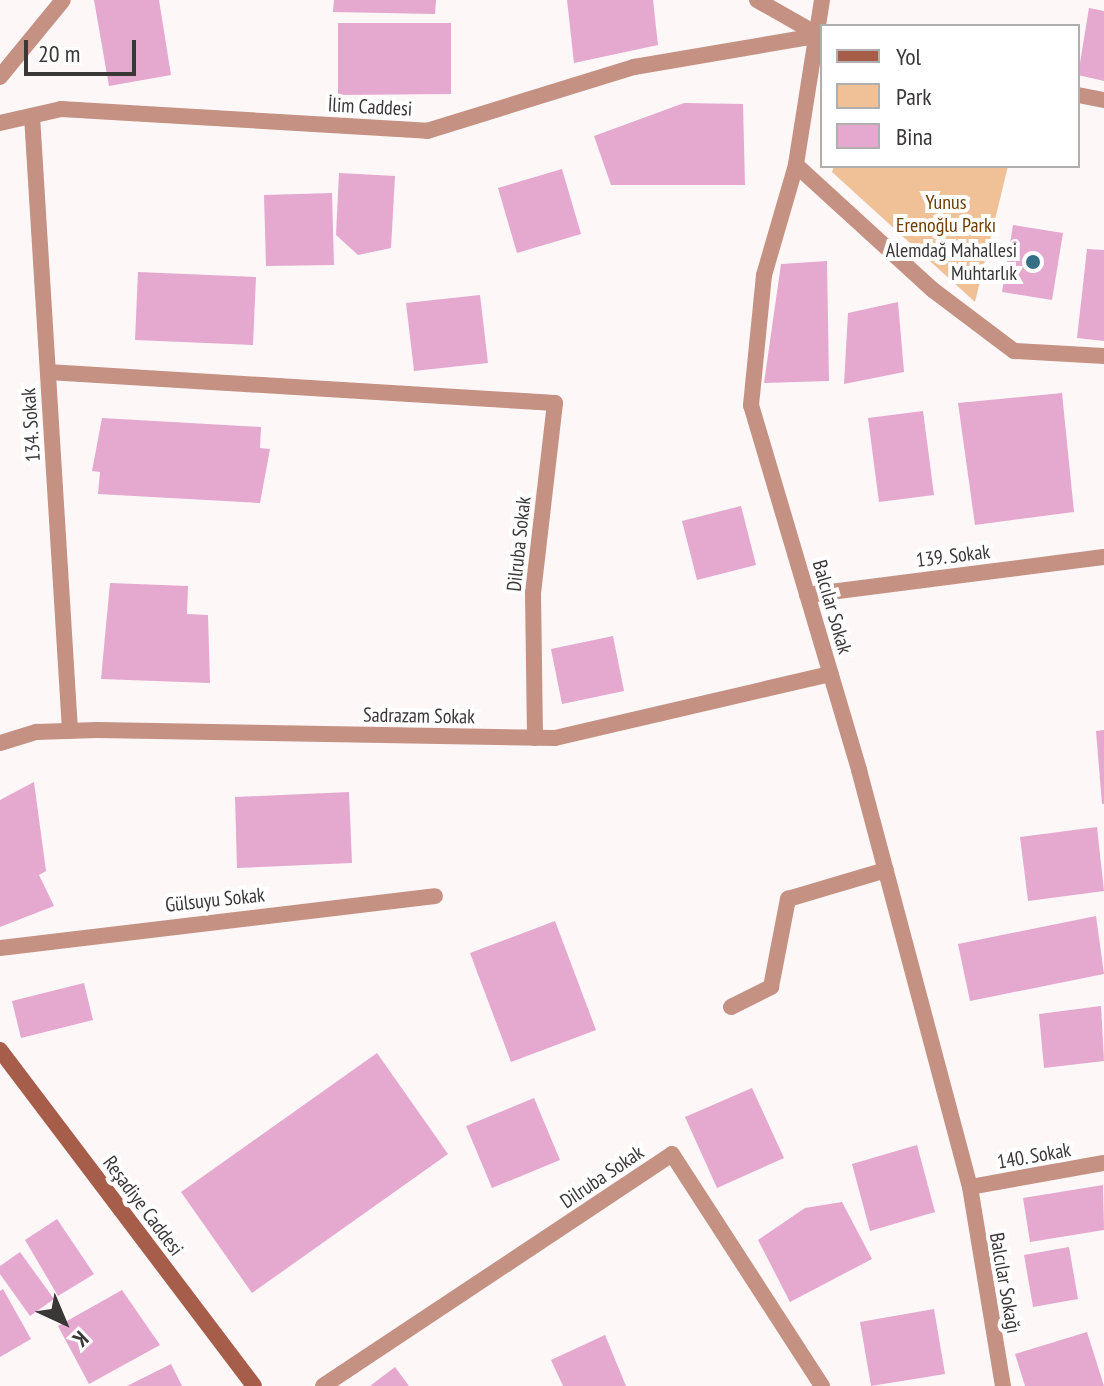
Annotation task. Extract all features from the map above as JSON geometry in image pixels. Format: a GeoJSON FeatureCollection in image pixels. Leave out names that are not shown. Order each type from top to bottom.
{"type":"FeatureCollection","features":[{"type":"Feature","properties":{"kind":"main road","name":"Reşadiye Caddesi"},"geometry":{"type":"LineString","coordinates":[[0,1050],[254,1386]]}},
{"type":"Feature","properties":{"kind":"street"},"geometry":{"type":"LineString","coordinates":[[0,77],[63,0]]}},
{"type":"Feature","properties":{"kind":"street"},"geometry":{"type":"LineString","coordinates":[[757,0],[818,34]]}},
{"type":"Feature","properties":{"kind":"street","name":"Balcılar Sokak"},"geometry":{"type":"LineString","coordinates":[[822,0],[796,165],[764,275],[751,405],[886,870],[970,1187]]}},
{"type":"Feature","properties":{"kind":"street","name":"İlim Caddesi"},"geometry":{"type":"LineString","coordinates":[[0,123],[61,109],[427,131],[634,67],[818,34]]}},
{"type":"Feature","properties":{"kind":"street"},"geometry":{"type":"LineString","coordinates":[[1080,95],[1104,100]]}},
{"type":"Feature","properties":{"kind":"street","name":"134. Sokak"},"geometry":{"type":"LineString","coordinates":[[32,116],[70,731]]}},
{"type":"Feature","properties":{"kind":"street"},"geometry":{"type":"LineString","coordinates":[[796,165],[933,290],[1014,351],[1104,356]]}},
{"type":"Feature","properties":{"kind":"street","name":"Dilruba Sokak"},"geometry":{"type":"LineString","coordinates":[[48,372],[555,403],[533,593],[535,738]]}},
{"type":"Feature","properties":{"kind":"street","name":"139. Sokak"},"geometry":{"type":"LineString","coordinates":[[807,595],[1104,557]]}},
{"type":"Feature","properties":{"kind":"street","name":"Sadrazam Sokak"},"geometry":{"type":"LineString","coordinates":[[0,743],[70,731],[535,738],[686,711],[831,674]]}},
{"type":"Feature","properties":{"kind":"street"},"geometry":{"type":"LineString","coordinates":[[731,1007],[771,987],[788,899],[886,870]]}},
{"type":"Feature","properties":{"kind":"street","name":"Gülsuyu Sokak"},"geometry":{"type":"LineString","coordinates":[[0,948],[435,896]]}},
{"type":"Feature","properties":{"kind":"street","name":"Dilruba Sokak"},"geometry":{"type":"LineString","coordinates":[[323,1386],[672,1154],[822,1386]]}},
{"type":"Feature","properties":{"kind":"street","name":"140. Sokak"},"geometry":{"type":"LineString","coordinates":[[970,1187],[1104,1163]]}},
{"type":"Feature","properties":{"kind":"street","name":"Balcılar Sokağı"},"geometry":{"type":"LineString","coordinates":[[970,1187],[1003,1386]]}},
{"type":"Feature","properties":{"kind":"green space","name":"Yunus Erenoğlu Parkı"},"geometry":{"type":"Polygon","coordinates":[[[833,168],[1008,168],[975,302],[832,172],[833,168]]]}},
{"type":"Feature","properties":{"kind":"building"},"geometry":{"type":"Polygon","coordinates":[[[94,0],[159,0],[171,75],[109,86],[94,0]]]}},
{"type":"Feature","properties":{"kind":"building"},"geometry":{"type":"Polygon","coordinates":[[[334,0],[436,0],[435,14],[333,12],[334,0]]]}},
{"type":"Feature","properties":{"kind":"building"},"geometry":{"type":"Polygon","coordinates":[[[567,0],[653,0],[658,45],[574,63],[567,0]]]}},
{"type":"Feature","properties":{"kind":"building"},"geometry":{"type":"Polygon","coordinates":[[[1089,8],[1104,11],[1104,81],[1080,75],[1089,8]]]}},
{"type":"Feature","properties":{"kind":"building"},"geometry":{"type":"Polygon","coordinates":[[[338,23],[451,23],[451,94],[338,95],[338,23]]]}},
{"type":"Feature","properties":{"kind":"building"},"geometry":{"type":"Polygon","coordinates":[[[684,103],[743,104],[745,185],[611,185],[594,136],[684,103]]]}},
{"type":"Feature","properties":{"kind":"building"},"geometry":{"type":"Polygon","coordinates":[[[562,169],[581,234],[517,253],[498,188],[562,169]]]}},
{"type":"Feature","properties":{"kind":"building"},"geometry":{"type":"Polygon","coordinates":[[[339,173],[395,176],[391,248],[358,255],[336,235],[339,173]]]}},
{"type":"Feature","properties":{"kind":"building"},"geometry":{"type":"Polygon","coordinates":[[[332,193],[334,265],[266,266],[264,195],[332,193]]]}},
{"type":"Feature","properties":{"kind":"building","name":"Alemdağ Mahallesi Muhtarlık"},"geometry":{"type":"Polygon","coordinates":[[[1013,225],[1063,233],[1052,300],[1002,292],[1013,225]]]}},
{"type":"Feature","properties":{"kind":"building"},"geometry":{"type":"Polygon","coordinates":[[[1087,249],[1104,250],[1104,341],[1077,338],[1087,249]]]}},
{"type":"Feature","properties":{"kind":"building"},"geometry":{"type":"Polygon","coordinates":[[[827,261],[829,381],[764,383],[781,264],[827,261]]]}},
{"type":"Feature","properties":{"kind":"building"},"geometry":{"type":"Polygon","coordinates":[[[138,272],[256,277],[253,345],[135,340],[138,272]]]}},
{"type":"Feature","properties":{"kind":"building"},"geometry":{"type":"Polygon","coordinates":[[[480,295],[488,363],[414,371],[406,303],[480,295]]]}},
{"type":"Feature","properties":{"kind":"building"},"geometry":{"type":"Polygon","coordinates":[[[898,302],[904,372],[844,384],[848,313],[898,302]]]}},
{"type":"Feature","properties":{"kind":"building"},"geometry":{"type":"Polygon","coordinates":[[[1062,393],[1074,512],[975,525],[958,403],[1062,393]]]}},
{"type":"Feature","properties":{"kind":"building"},"geometry":{"type":"Polygon","coordinates":[[[923,411],[934,495],[879,502],[868,418],[923,411]]]}},
{"type":"Feature","properties":{"kind":"building"},"geometry":{"type":"Polygon","coordinates":[[[102,418],[261,427],[260,448],[270,449],[260,503],[98,494],[100,472],[92,471],[102,418]]]}},
{"type":"Feature","properties":{"kind":"building"},"geometry":{"type":"Polygon","coordinates":[[[741,506],[756,565],[697,580],[682,521],[741,506]]]}},
{"type":"Feature","properties":{"kind":"building"},"geometry":{"type":"Polygon","coordinates":[[[110,583],[188,586],[187,614],[208,615],[210,683],[101,679],[110,583]]]}},
{"type":"Feature","properties":{"kind":"building"},"geometry":{"type":"Polygon","coordinates":[[[613,636],[624,691],[562,704],[551,649],[613,636]]]}},
{"type":"Feature","properties":{"kind":"building"},"geometry":{"type":"Polygon","coordinates":[[[1104,730],[1104,804],[1102,804],[1096,731],[1104,730]]]}},
{"type":"Feature","properties":{"kind":"building"},"geometry":{"type":"Polygon","coordinates":[[[34,782],[46,871],[39,875],[54,906],[0,927],[0,800],[34,782]]]}},
{"type":"Feature","properties":{"kind":"building"},"geometry":{"type":"Polygon","coordinates":[[[349,792],[352,863],[237,868],[235,797],[349,792]]]}},
{"type":"Feature","properties":{"kind":"building"},"geometry":{"type":"Polygon","coordinates":[[[1097,827],[1104,891],[1028,901],[1020,837],[1097,827]]]}},
{"type":"Feature","properties":{"kind":"building"},"geometry":{"type":"Polygon","coordinates":[[[1096,916],[1104,974],[970,1001],[958,944],[1096,916]]]}},
{"type":"Feature","properties":{"kind":"building"},"geometry":{"type":"Polygon","coordinates":[[[555,921],[596,1030],[511,1062],[470,953],[555,921]]]}},
{"type":"Feature","properties":{"kind":"building"},"geometry":{"type":"Polygon","coordinates":[[[84,983],[93,1020],[21,1038],[12,1001],[84,983]]]}},
{"type":"Feature","properties":{"kind":"building"},"geometry":{"type":"Polygon","coordinates":[[[1101,1006],[1104,1061],[1044,1068],[1039,1014],[1101,1006]]]}},
{"type":"Feature","properties":{"kind":"building"},"geometry":{"type":"Polygon","coordinates":[[[377,1053],[448,1154],[252,1293],[181,1192],[377,1053]]]}},
{"type":"Feature","properties":{"kind":"building"},"geometry":{"type":"Polygon","coordinates":[[[752,1088],[784,1158],[717,1188],[685,1117],[752,1088]]]}},
{"type":"Feature","properties":{"kind":"building"},"geometry":{"type":"Polygon","coordinates":[[[534,1098],[560,1160],[492,1188],[466,1126],[534,1098]]]}},
{"type":"Feature","properties":{"kind":"building"},"geometry":{"type":"Polygon","coordinates":[[[917,1145],[935,1212],[870,1231],[852,1164],[917,1145]]]}},
{"type":"Feature","properties":{"kind":"building"},"geometry":{"type":"Polygon","coordinates":[[[1103,1185],[1104,1230],[1030,1242],[1023,1198],[1103,1185]]]}},
{"type":"Feature","properties":{"kind":"building"},"geometry":{"type":"Polygon","coordinates":[[[842,1202],[872,1259],[790,1302],[758,1240],[805,1208],[842,1202]]]}},
{"type":"Feature","properties":{"kind":"building"},"geometry":{"type":"Polygon","coordinates":[[[57,1219],[94,1274],[58,1296],[25,1240],[57,1219]]]}},
{"type":"Feature","properties":{"kind":"building"},"geometry":{"type":"Polygon","coordinates":[[[1069,1247],[1078,1299],[1033,1307],[1024,1255],[1069,1247]]]}},
{"type":"Feature","properties":{"kind":"building"},"geometry":{"type":"Polygon","coordinates":[[[20,1252],[54,1299],[30,1316],[0,1274],[0,1266],[20,1252]]]}},
{"type":"Feature","properties":{"kind":"building"},"geometry":{"type":"Polygon","coordinates":[[[3,1289],[31,1339],[0,1357],[0,1291],[3,1289]]]}},
{"type":"Feature","properties":{"kind":"building"},"geometry":{"type":"Polygon","coordinates":[[[122,1290],[160,1345],[89,1384],[58,1326],[122,1290]]]}},
{"type":"Feature","properties":{"kind":"building"},"geometry":{"type":"Polygon","coordinates":[[[934,1309],[945,1374],[871,1386],[860,1322],[934,1309]]]}},
{"type":"Feature","properties":{"kind":"building"},"geometry":{"type":"Polygon","coordinates":[[[1087,1332],[1104,1386],[1025,1386],[1015,1354],[1087,1332]]]}},
{"type":"Feature","properties":{"kind":"building"},"geometry":{"type":"Polygon","coordinates":[[[605,1335],[626,1386],[563,1386],[551,1360],[605,1335]]]}},
{"type":"Feature","properties":{"kind":"building"},"geometry":{"type":"Polygon","coordinates":[[[171,1364],[182,1386],[127,1386],[171,1364]]]}},
{"type":"Feature","properties":{"kind":"building"},"geometry":{"type":"Polygon","coordinates":[[[395,1367],[409,1386],[370,1386],[395,1367]]]}},
{"type":"Feature","properties":{"kind":"place","name":"Alemdağ Mahallesi Muhtarlık"},"geometry":{"type":"Point","coordinates":[1033,262]}}]}
